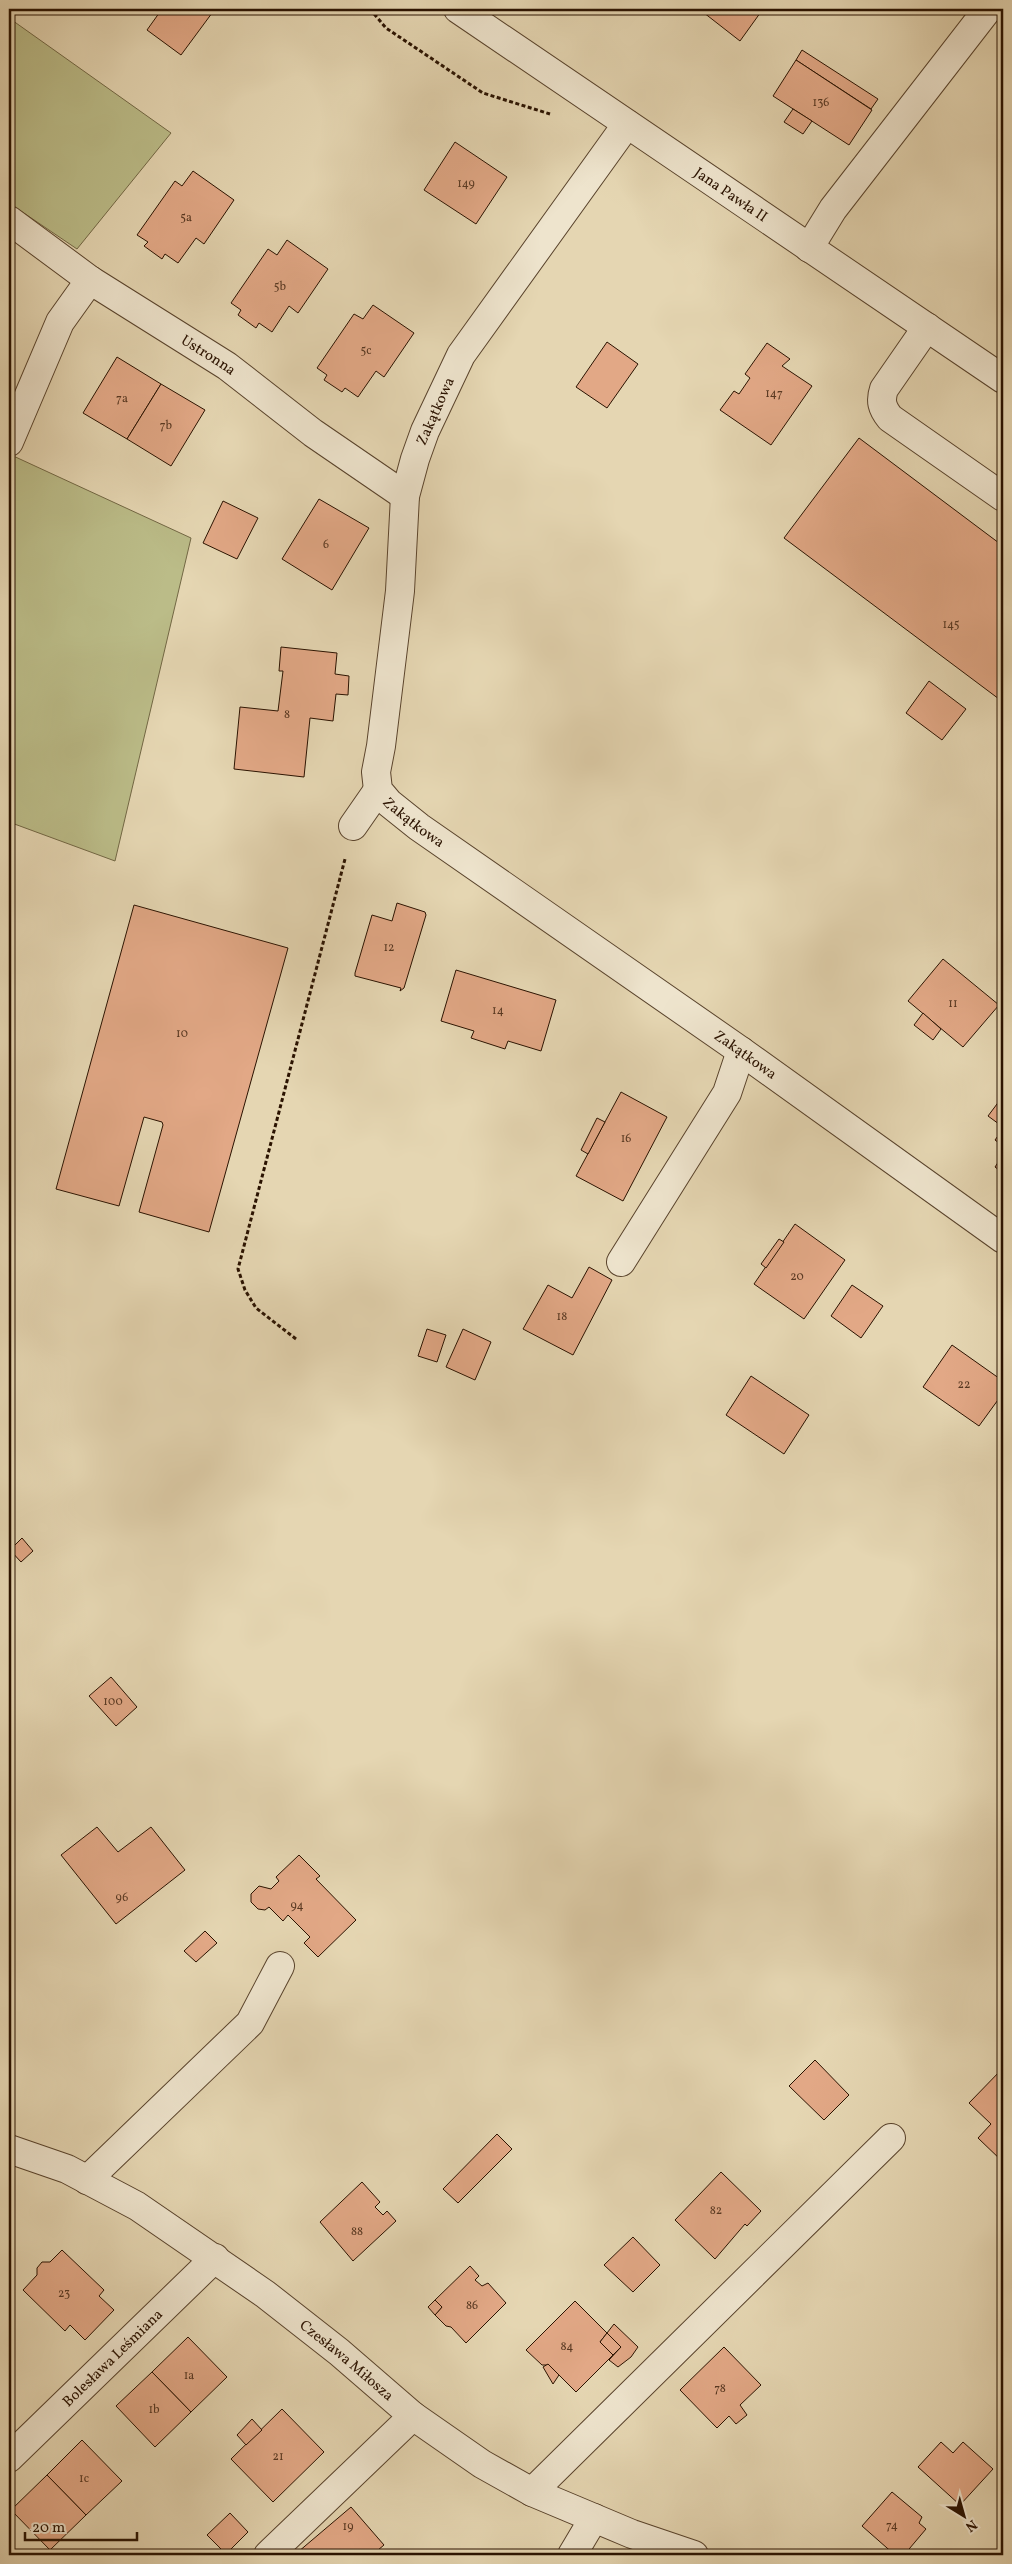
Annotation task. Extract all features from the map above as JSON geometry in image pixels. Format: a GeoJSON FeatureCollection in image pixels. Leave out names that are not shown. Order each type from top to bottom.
{"type":"FeatureCollection","features":[{"type":"Feature","properties":{"kind":"street","name":"Jana Pawła II"},"geometry":{"type":"LineString","coordinates":[[458,9],[1003,379]]}},
{"type":"Feature","properties":{"kind":"street"},"geometry":{"type":"LineString","coordinates":[[809,248],[833,209],[988,9]]}},
{"type":"Feature","properties":{"kind":"street","name":"Zakątkowa"},"geometry":{"type":"LineString","coordinates":[[627,124],[461,355],[425,431],[405,496],[400,592],[381,746],[376,772],[378,790],[389,804],[419,827],[741,1051],[1003,1239]]}},
{"type":"Feature","properties":{"kind":"street","name":"Ustronna"},"geometry":{"type":"LineString","coordinates":[[9,220],[90,280],[227,366],[313,433],[405,496]]}},
{"type":"Feature","properties":{"kind":"street"},"geometry":{"type":"LineString","coordinates":[[9,442],[60,322],[90,280]]}},
{"type":"Feature","properties":{"kind":"street"},"geometry":{"type":"LineString","coordinates":[[927,327],[884,389],[881,399],[884,410],[890,418],[1003,497]]}},
{"type":"Feature","properties":{"kind":"street"},"geometry":{"type":"LineString","coordinates":[[353,826],[378,790]]}},
{"type":"Feature","properties":{"kind":"street"},"geometry":{"type":"LineString","coordinates":[[621,1262],[726,1094],[741,1051]]}},
{"type":"Feature","properties":{"kind":"street"},"geometry":{"type":"LineString","coordinates":[[87,2180],[250,2023],[280,1966]]}},
{"type":"Feature","properties":{"kind":"street"},"geometry":{"type":"LineString","coordinates":[[532,2492],[891,2138]]}},
{"type":"Feature","properties":{"kind":"street","name":"Czesława Miłosza"},"geometry":{"type":"LineString","coordinates":[[9,2149],[67,2169],[137,2206],[215,2258],[332,2346],[413,2416],[482,2464],[532,2492],[594,2518],[694,2555]]}},
{"type":"Feature","properties":{"kind":"street","name":"Bolesława Leśmiana"},"geometry":{"type":"LineString","coordinates":[[9,2458],[215,2258]]}},
{"type":"Feature","properties":{"kind":"street"},"geometry":{"type":"LineString","coordinates":[[268,2555],[413,2416]]}},
{"type":"Feature","properties":{"kind":"street"},"geometry":{"type":"LineString","coordinates":[[572,2555],[594,2518]]}},
{"type":"Feature","properties":{"kind":"path"},"geometry":{"type":"LineString","coordinates":[[370,9],[386,28],[483,93],[559,117]]}},
{"type":"Feature","properties":{"kind":"path"},"geometry":{"type":"LineString","coordinates":[[296,1339],[256,1308],[245,1290],[238,1269],[353,826]]}},
{"type":"Feature","properties":{"kind":"green space"},"geometry":{"type":"Polygon","coordinates":[[[9,18],[171,133],[77,249],[9,203],[9,18]]]}},
{"type":"Feature","properties":{"kind":"green space"},"geometry":{"type":"Polygon","coordinates":[[[9,454],[191,538],[115,861],[9,822],[9,454]]]}},
{"type":"Feature","properties":{"kind":"building"},"geometry":{"type":"Polygon","coordinates":[[[162,9],[215,9],[181,55],[147,30],[162,9]]]}},
{"type":"Feature","properties":{"kind":"building"},"geometry":{"type":"Polygon","coordinates":[[[699,9],[763,9],[740,41],[699,9]]]}},
{"type":"Feature","properties":{"kind":"building"},"geometry":{"type":"Polygon","coordinates":[[[802,50],[878,99],[871,109],[796,60],[802,50]]]}},
{"type":"Feature","properties":{"kind":"building"},"geometry":{"type":"Polygon","coordinates":[[[796,60],[872,110],[849,145],[773,96],[796,60]]]}},
{"type":"Feature","properties":{"kind":"building"},"geometry":{"type":"Polygon","coordinates":[[[793,109],[812,121],[803,134],[784,122],[793,109]]]}},
{"type":"Feature","properties":{"kind":"building"},"geometry":{"type":"Polygon","coordinates":[[[455,142],[507,177],[476,224],[424,190],[455,142]]]}},
{"type":"Feature","properties":{"kind":"building"},"geometry":{"type":"Polygon","coordinates":[[[193,171],[234,200],[204,244],[196,238],[178,263],[165,254],[162,259],[144,246],[148,242],[137,235],[175,181],[182,186],[193,171]]]}},
{"type":"Feature","properties":{"kind":"building"},"geometry":{"type":"Polygon","coordinates":[[[287,240],[328,269],[298,313],[289,306],[272,332],[259,323],[256,328],[238,315],[241,310],[231,303],[268,249],[277,255],[287,240]]]}},
{"type":"Feature","properties":{"kind":"building"},"geometry":{"type":"Polygon","coordinates":[[[373,305],[414,333],[384,377],[376,371],[358,397],[345,388],[342,392],[324,380],[327,375],[317,368],[354,314],[363,319],[373,305]]]}},
{"type":"Feature","properties":{"kind":"building"},"geometry":{"type":"Polygon","coordinates":[[[607,342],[638,364],[607,408],[576,387],[607,342]]]}},
{"type":"Feature","properties":{"kind":"building"},"geometry":{"type":"Polygon","coordinates":[[[767,343],[790,359],[782,366],[812,386],[771,445],[720,410],[734,391],[739,394],[750,378],[745,374],[767,343]]]}},
{"type":"Feature","properties":{"kind":"building"},"geometry":{"type":"Polygon","coordinates":[[[117,357],[161,384],[127,439],[83,413],[117,357]]]}},
{"type":"Feature","properties":{"kind":"building"},"geometry":{"type":"Polygon","coordinates":[[[161,384],[205,410],[171,466],[127,439],[161,384]]]}},
{"type":"Feature","properties":{"kind":"building"},"geometry":{"type":"Polygon","coordinates":[[[859,438],[1003,546],[1003,702],[784,538],[859,438]]]}},
{"type":"Feature","properties":{"kind":"building"},"geometry":{"type":"Polygon","coordinates":[[[319,499],[369,528],[332,590],[282,559],[319,499]]]}},
{"type":"Feature","properties":{"kind":"building"},"geometry":{"type":"Polygon","coordinates":[[[223,501],[258,518],[237,559],[203,543],[223,501]]]}},
{"type":"Feature","properties":{"kind":"building"},"geometry":{"type":"Polygon","coordinates":[[[281,647],[337,653],[335,674],[349,676],[348,695],[336,694],[333,721],[310,718],[304,777],[234,769],[240,707],[278,711],[283,671],[279,671],[281,647]]]}},
{"type":"Feature","properties":{"kind":"building"},"geometry":{"type":"Polygon","coordinates":[[[929,681],[966,709],[942,740],[906,713],[929,681]]]}},
{"type":"Feature","properties":{"kind":"building"},"geometry":{"type":"Polygon","coordinates":[[[397,903],[425,912],[426,915],[404,988],[400,991],[401,988],[355,976],[372,915],[392,921],[397,903]]]}},
{"type":"Feature","properties":{"kind":"building"},"geometry":{"type":"Polygon","coordinates":[[[134,905],[288,948],[209,1232],[139,1212],[163,1125],[162,1122],[144,1117],[119,1206],[56,1189],[134,905]]]}},
{"type":"Feature","properties":{"kind":"building"},"geometry":{"type":"Polygon","coordinates":[[[943,959],[999,1005],[963,1047],[908,1001],[943,959]]]}},
{"type":"Feature","properties":{"kind":"building"},"geometry":{"type":"Polygon","coordinates":[[[456,970],[556,1000],[541,1051],[508,1041],[505,1049],[471,1038],[474,1031],[441,1021],[456,970]]]}},
{"type":"Feature","properties":{"kind":"building"},"geometry":{"type":"Polygon","coordinates":[[[923,1013],[941,1029],[933,1040],[914,1025],[923,1013]]]}},
{"type":"Feature","properties":{"kind":"building"},"geometry":{"type":"Polygon","coordinates":[[[621,1092],[667,1117],[623,1201],[576,1176],[621,1092]]]}},
{"type":"Feature","properties":{"kind":"building"},"geometry":{"type":"Polygon","coordinates":[[[1003,1096],[1003,1127],[988,1116],[1003,1096]]]}},
{"type":"Feature","properties":{"kind":"building"},"geometry":{"type":"Polygon","coordinates":[[[597,1118],[605,1122],[588,1154],[581,1150],[597,1118]]]}},
{"type":"Feature","properties":{"kind":"building"},"geometry":{"type":"Polygon","coordinates":[[[1003,1129],[1003,1146],[995,1140],[1003,1129]]]}},
{"type":"Feature","properties":{"kind":"building"},"geometry":{"type":"Polygon","coordinates":[[[1003,1155],[1003,1173],[995,1167],[1003,1155]]]}},
{"type":"Feature","properties":{"kind":"building"},"geometry":{"type":"Polygon","coordinates":[[[795,1224],[845,1260],[804,1319],[754,1284],[795,1224]]]}},
{"type":"Feature","properties":{"kind":"building"},"geometry":{"type":"Polygon","coordinates":[[[779,1239],[784,1242],[766,1268],[761,1264],[779,1239]]]}},
{"type":"Feature","properties":{"kind":"building"},"geometry":{"type":"Polygon","coordinates":[[[589,1267],[612,1280],[573,1355],[523,1329],[548,1285],[572,1298],[589,1267]]]}},
{"type":"Feature","properties":{"kind":"building"},"geometry":{"type":"Polygon","coordinates":[[[852,1285],[883,1306],[861,1338],[831,1316],[852,1285]]]}},
{"type":"Feature","properties":{"kind":"building"},"geometry":{"type":"Polygon","coordinates":[[[427,1329],[446,1335],[437,1362],[418,1356],[427,1329]]]}},
{"type":"Feature","properties":{"kind":"building"},"geometry":{"type":"Polygon","coordinates":[[[463,1329],[491,1342],[475,1380],[446,1367],[463,1329]]]}},
{"type":"Feature","properties":{"kind":"building"},"geometry":{"type":"Polygon","coordinates":[[[952,1345],[1003,1381],[1003,1393],[979,1426],[923,1387],[952,1345]]]}},
{"type":"Feature","properties":{"kind":"building"},"geometry":{"type":"Polygon","coordinates":[[[751,1376],[809,1415],[784,1454],[726,1415],[751,1376]]]}},
{"type":"Feature","properties":{"kind":"building"},"geometry":{"type":"Polygon","coordinates":[[[22,1538],[33,1551],[21,1562],[10,1550],[22,1538]]]}},
{"type":"Feature","properties":{"kind":"building"},"geometry":{"type":"Polygon","coordinates":[[[111,1677],[137,1707],[116,1726],[89,1696],[111,1677]]]}},
{"type":"Feature","properties":{"kind":"building"},"geometry":{"type":"Polygon","coordinates":[[[97,1827],[118,1852],[151,1827],[185,1870],[116,1924],[61,1855],[97,1827]]]}},
{"type":"Feature","properties":{"kind":"building"},"geometry":{"type":"Polygon","coordinates":[[[299,1855],[320,1876],[316,1879],[356,1920],[318,1957],[304,1943],[310,1937],[288,1915],[283,1921],[269,1907],[265,1910],[258,1909],[251,1902],[251,1894],[259,1886],[271,1889],[279,1881],[276,1877],[299,1855]]]}},
{"type":"Feature","properties":{"kind":"building"},"geometry":{"type":"Polygon","coordinates":[[[205,1931],[217,1943],[196,1962],[184,1951],[205,1931]]]}},
{"type":"Feature","properties":{"kind":"building"},"geometry":{"type":"Polygon","coordinates":[[[815,2060],[849,2095],[824,2120],[789,2086],[815,2060]]]}},
{"type":"Feature","properties":{"kind":"building"},"geometry":{"type":"Polygon","coordinates":[[[1003,2068],[1003,2162],[978,2138],[991,2124],[969,2103],[1003,2068]]]}},
{"type":"Feature","properties":{"kind":"building"},"geometry":{"type":"Polygon","coordinates":[[[497,2134],[512,2149],[458,2203],[443,2189],[497,2134]]]}},
{"type":"Feature","properties":{"kind":"building"},"geometry":{"type":"Polygon","coordinates":[[[721,2172],[761,2211],[747,2226],[745,2224],[715,2259],[675,2220],[721,2172]]]}},
{"type":"Feature","properties":{"kind":"building"},"geometry":{"type":"Polygon","coordinates":[[[362,2182],[380,2202],[375,2207],[383,2215],[387,2211],[396,2221],[353,2261],[320,2222],[362,2182]]]}},
{"type":"Feature","properties":{"kind":"building"},"geometry":{"type":"Polygon","coordinates":[[[633,2237],[660,2265],[633,2292],[604,2265],[633,2237]]]}},
{"type":"Feature","properties":{"kind":"building"},"geometry":{"type":"Polygon","coordinates":[[[62,2250],[104,2290],[99,2296],[114,2310],[85,2340],[70,2325],[65,2331],[23,2290],[37,2275],[37,2268],[42,2262],[50,2262],[62,2250]]]}},
{"type":"Feature","properties":{"kind":"building"},"geometry":{"type":"Polygon","coordinates":[[[470,2266],[479,2276],[475,2280],[482,2286],[488,2283],[506,2303],[466,2343],[451,2327],[446,2326],[435,2315],[442,2307],[435,2300],[470,2266]]]}},
{"type":"Feature","properties":{"kind":"building"},"geometry":{"type":"Polygon","coordinates":[[[435,2300],[442,2307],[435,2315],[428,2307],[435,2300]]]}},
{"type":"Feature","properties":{"kind":"building"},"geometry":{"type":"Polygon","coordinates":[[[575,2301],[607,2333],[600,2342],[613,2355],[576,2392],[549,2365],[542,2365],[526,2350],[575,2301]]]}},
{"type":"Feature","properties":{"kind":"building"},"geometry":{"type":"Polygon","coordinates":[[[614,2324],[638,2347],[631,2357],[618,2367],[609,2360],[621,2347],[607,2333],[614,2324]]]}},
{"type":"Feature","properties":{"kind":"building"},"geometry":{"type":"Polygon","coordinates":[[[607,2333],[621,2347],[613,2355],[600,2342],[607,2333]]]}},
{"type":"Feature","properties":{"kind":"building"},"geometry":{"type":"Polygon","coordinates":[[[188,2337],[227,2377],[191,2412],[152,2372],[188,2337]]]}},
{"type":"Feature","properties":{"kind":"building"},"geometry":{"type":"Polygon","coordinates":[[[724,2347],[761,2385],[740,2405],[747,2415],[736,2424],[729,2416],[717,2428],[680,2390],[724,2347]]]}},
{"type":"Feature","properties":{"kind":"building"},"geometry":{"type":"Polygon","coordinates":[[[548,2364],[559,2375],[553,2384],[543,2367],[548,2364]]]}},
{"type":"Feature","properties":{"kind":"building"},"geometry":{"type":"Polygon","coordinates":[[[152,2372],[191,2412],[155,2447],[116,2406],[152,2372]]]}},
{"type":"Feature","properties":{"kind":"building"},"geometry":{"type":"Polygon","coordinates":[[[282,2409],[324,2452],[273,2502],[231,2459],[282,2409]]]}},
{"type":"Feature","properties":{"kind":"building"},"geometry":{"type":"Polygon","coordinates":[[[252,2419],[262,2430],[246,2445],[237,2435],[252,2419]]]}},
{"type":"Feature","properties":{"kind":"building"},"geometry":{"type":"Polygon","coordinates":[[[82,2440],[122,2481],[86,2515],[47,2475],[82,2440]]]}},
{"type":"Feature","properties":{"kind":"building"},"geometry":{"type":"Polygon","coordinates":[[[941,2442],[953,2453],[963,2442],[993,2469],[960,2505],[918,2467],[941,2442]]]}},
{"type":"Feature","properties":{"kind":"building"},"geometry":{"type":"Polygon","coordinates":[[[47,2475],[86,2515],[50,2550],[11,2510],[47,2475]]]}},
{"type":"Feature","properties":{"kind":"building"},"geometry":{"type":"Polygon","coordinates":[[[892,2492],[922,2517],[919,2523],[926,2529],[904,2555],[895,2555],[862,2526],[892,2492]]]}},
{"type":"Feature","properties":{"kind":"building"},"geometry":{"type":"Polygon","coordinates":[[[351,2507],[384,2545],[372,2555],[301,2555],[298,2552],[351,2507]]]}},
{"type":"Feature","properties":{"kind":"building"},"geometry":{"type":"Polygon","coordinates":[[[230,2513],[248,2532],[226,2554],[207,2535],[230,2513]]]}}]}
